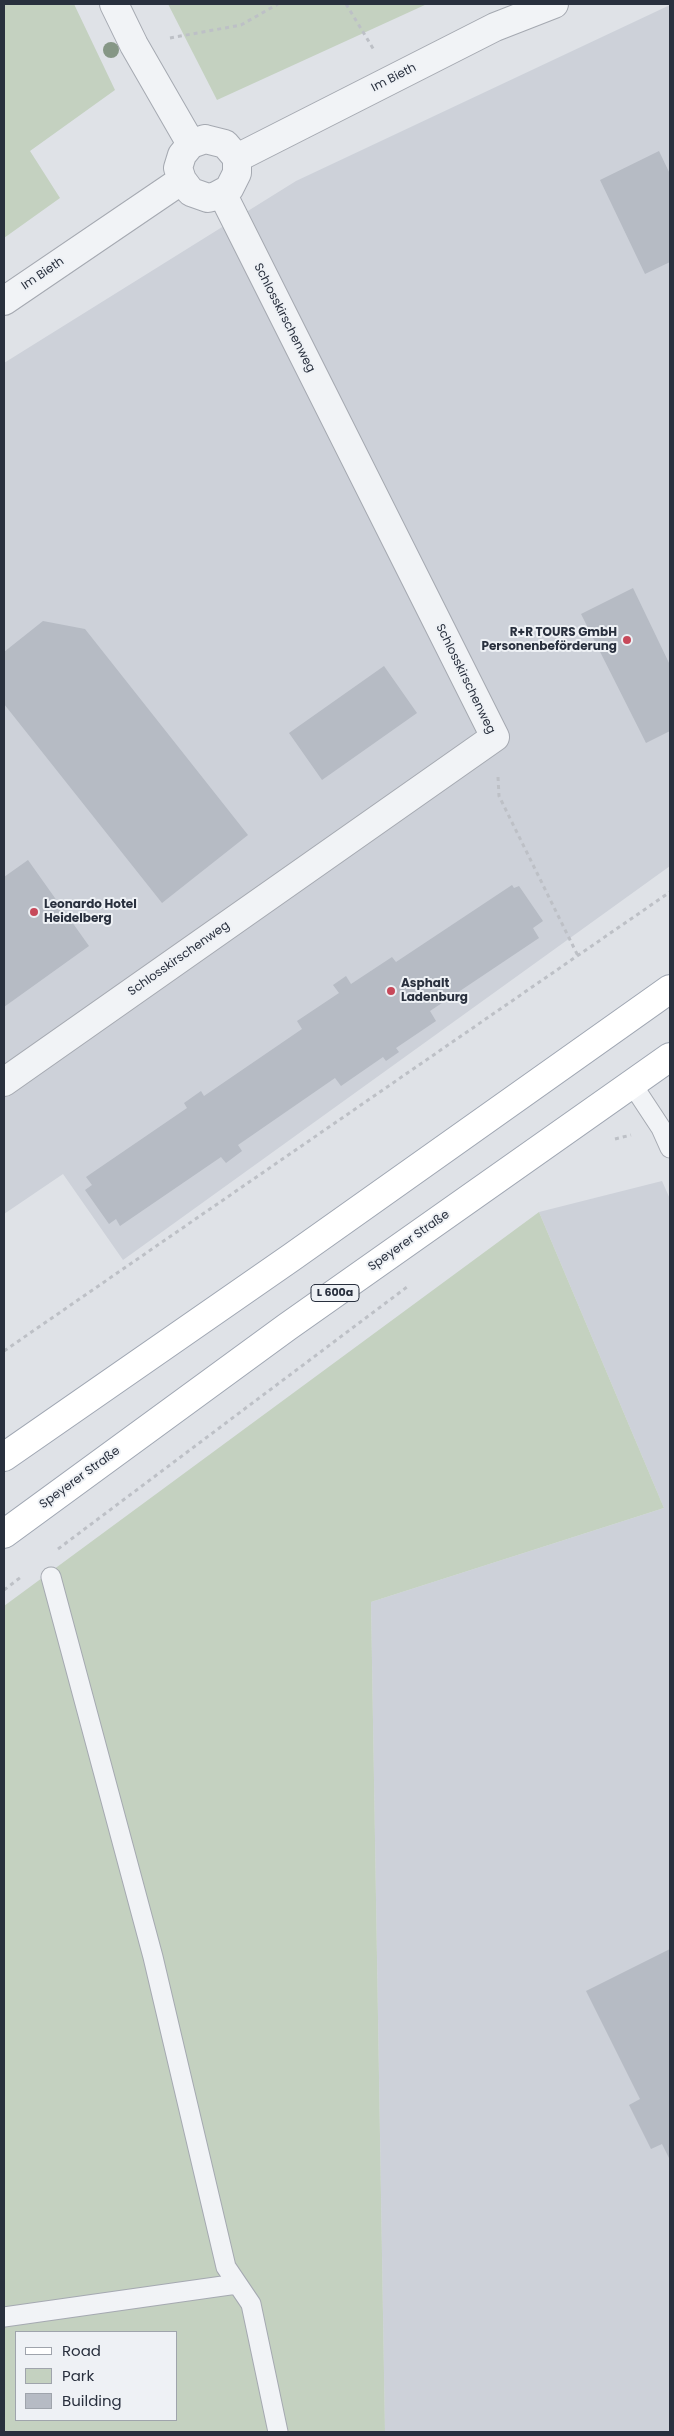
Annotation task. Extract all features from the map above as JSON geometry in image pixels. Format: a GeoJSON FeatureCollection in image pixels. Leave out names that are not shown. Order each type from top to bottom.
{"type":"FeatureCollection","features":[{"type":"Feature","properties":{"kind":"main road"},"geometry":{"type":"LineString","coordinates":[[4,1457],[300,1252],[670,989]]}},
{"type":"Feature","properties":{"kind":"main road","name":"Speyerer Straße"},"geometry":{"type":"LineString","coordinates":[[4,1534],[287,1327],[670,1057]]}},
{"type":"Feature","properties":{"kind":"street"},"geometry":{"type":"LineString","coordinates":[[114,4],[134,45],[191,144]]}},
{"type":"Feature","properties":{"kind":"street","name":"Im Bieth"},"geometry":{"type":"LineString","coordinates":[[237,158],[495,27],[554,4]]}},
{"type":"Feature","properties":{"kind":"street"},"geometry":{"type":"LineString","coordinates":[[205,139],[225,144],[237,158],[237,173],[229,189],[208,198],[191,192],[182,180],[178,168],[182,155],[191,144],[205,139]]}},
{"type":"Feature","properties":{"kind":"street","name":"Im Bieth"},"geometry":{"type":"LineString","coordinates":[[4,301],[182,180]]}},
{"type":"Feature","properties":{"kind":"street","name":"Schlosskirschenweg"},"geometry":{"type":"LineString","coordinates":[[4,1082],[495,737],[222,193]]}},
{"type":"Feature","properties":{"kind":"lane"},"geometry":{"type":"LineString","coordinates":[[632,1084],[661,1128],[670,1148]]}},
{"type":"Feature","properties":{"kind":"lane"},"geometry":{"type":"LineString","coordinates":[[51,1577],[153,1957],[226,2267],[251,2304],[278,2432]]}},
{"type":"Feature","properties":{"kind":"lane"},"geometry":{"type":"LineString","coordinates":[[4,2317],[237,2284]]}},
{"type":"Feature","properties":{"kind":"path"},"geometry":{"type":"LineString","coordinates":[[134,45],[241,25],[278,4]]}},
{"type":"Feature","properties":{"kind":"path"},"geometry":{"type":"LineString","coordinates":[[346,4],[392,80]]}},
{"type":"Feature","properties":{"kind":"path"},"geometry":{"type":"LineString","coordinates":[[495,737],[499,796],[578,956]]}},
{"type":"Feature","properties":{"kind":"path"},"geometry":{"type":"LineString","coordinates":[[4,1351],[670,892]]}},
{"type":"Feature","properties":{"kind":"path"},"geometry":{"type":"LineString","coordinates":[[609,1141],[661,1128]]}},
{"type":"Feature","properties":{"kind":"path"},"geometry":{"type":"LineString","coordinates":[[51,1554],[415,1282]]}},
{"type":"Feature","properties":{"kind":"path"},"geometry":{"type":"LineString","coordinates":[[4,1590],[28,1572]]}},
{"type":"Feature","properties":{"kind":"shaded area"},"geometry":{"type":"Polygon","coordinates":[[[670,5],[670,866],[123,1260],[63,1174],[4,1214],[4,363],[296,181],[670,5]]]}},
{"type":"Feature","properties":{"kind":"shaded area"},"geometry":{"type":"Polygon","coordinates":[[[662,1181],[670,1199],[670,2432],[385,2432],[371,1602],[664,1508],[539,1212],[662,1181]]]}},
{"type":"Feature","properties":{"kind":"green space"},"geometry":{"type":"Polygon","coordinates":[[[4,4],[74,4],[115,90],[30,151],[60,198],[4,238],[4,4]]]}},
{"type":"Feature","properties":{"kind":"green space"},"geometry":{"type":"Polygon","coordinates":[[[168,4],[427,4],[217,100],[168,4]]]}},
{"type":"Feature","properties":{"kind":"green space"},"geometry":{"type":"Polygon","coordinates":[[[539,1212],[664,1508],[371,1602],[385,2432],[4,2432],[4,1606],[539,1212]]]}},
{"type":"Feature","properties":{"kind":"building"},"geometry":{"type":"Polygon","coordinates":[[[659,151],[670,174],[670,262],[645,274],[600,180],[659,151]]]}},
{"type":"Feature","properties":{"kind":"building"},"geometry":{"type":"Polygon","coordinates":[[[633,588],[670,665],[670,731],[646,743],[581,614],[633,588]]]}},
{"type":"Feature","properties":{"kind":"building"},"geometry":{"type":"Polygon","coordinates":[[[43,621],[85,629],[248,835],[162,903],[4,704],[4,652],[43,621]]]}},
{"type":"Feature","properties":{"kind":"building"},"geometry":{"type":"Polygon","coordinates":[[[384,666],[417,713],[322,780],[289,733],[384,666]]]}},
{"type":"Feature","properties":{"kind":"building","name":"Leonardo Hotel Heidelberg"},"geometry":{"type":"Polygon","coordinates":[[[28,860],[89,946],[4,1007],[4,877],[28,860]]]}},
{"type":"Feature","properties":{"kind":"building"},"geometry":{"type":"Polygon","coordinates":[[[512,885],[514,888],[519,886],[543,921],[533,928],[539,938],[430,1011],[436,1021],[396,1048],[399,1052],[386,1061],[383,1057],[341,1086],[335,1078],[238,1145],[242,1151],[226,1163],[221,1157],[120,1226],[116,1219],[109,1224],[85,1190],[92,1185],[86,1177],[187,1108],[184,1103],[201,1091],[204,1096],[302,1029],[297,1021],[339,993],[333,985],[346,976],[351,984],[392,957],[396,962],[512,885]]]}},
{"type":"Feature","properties":{"kind":"building"},"geometry":{"type":"Polygon","coordinates":[[[670,1949],[670,2160],[662,2144],[651,2149],[629,2105],[640,2099],[586,1991],[670,1949]]]}},
{"type":"Feature","properties":{"kind":"place","name":"R+R TOURS GmbH Personenbeförderung"},"geometry":{"type":"Point","coordinates":[627,640]}},
{"type":"Feature","properties":{"kind":"place","name":"Leonardo Hotel Heidelberg"},"geometry":{"type":"Point","coordinates":[34,912]}},
{"type":"Feature","properties":{"kind":"place","name":"Asphalt Ladenburg"},"geometry":{"type":"Point","coordinates":[391,991]}}]}
